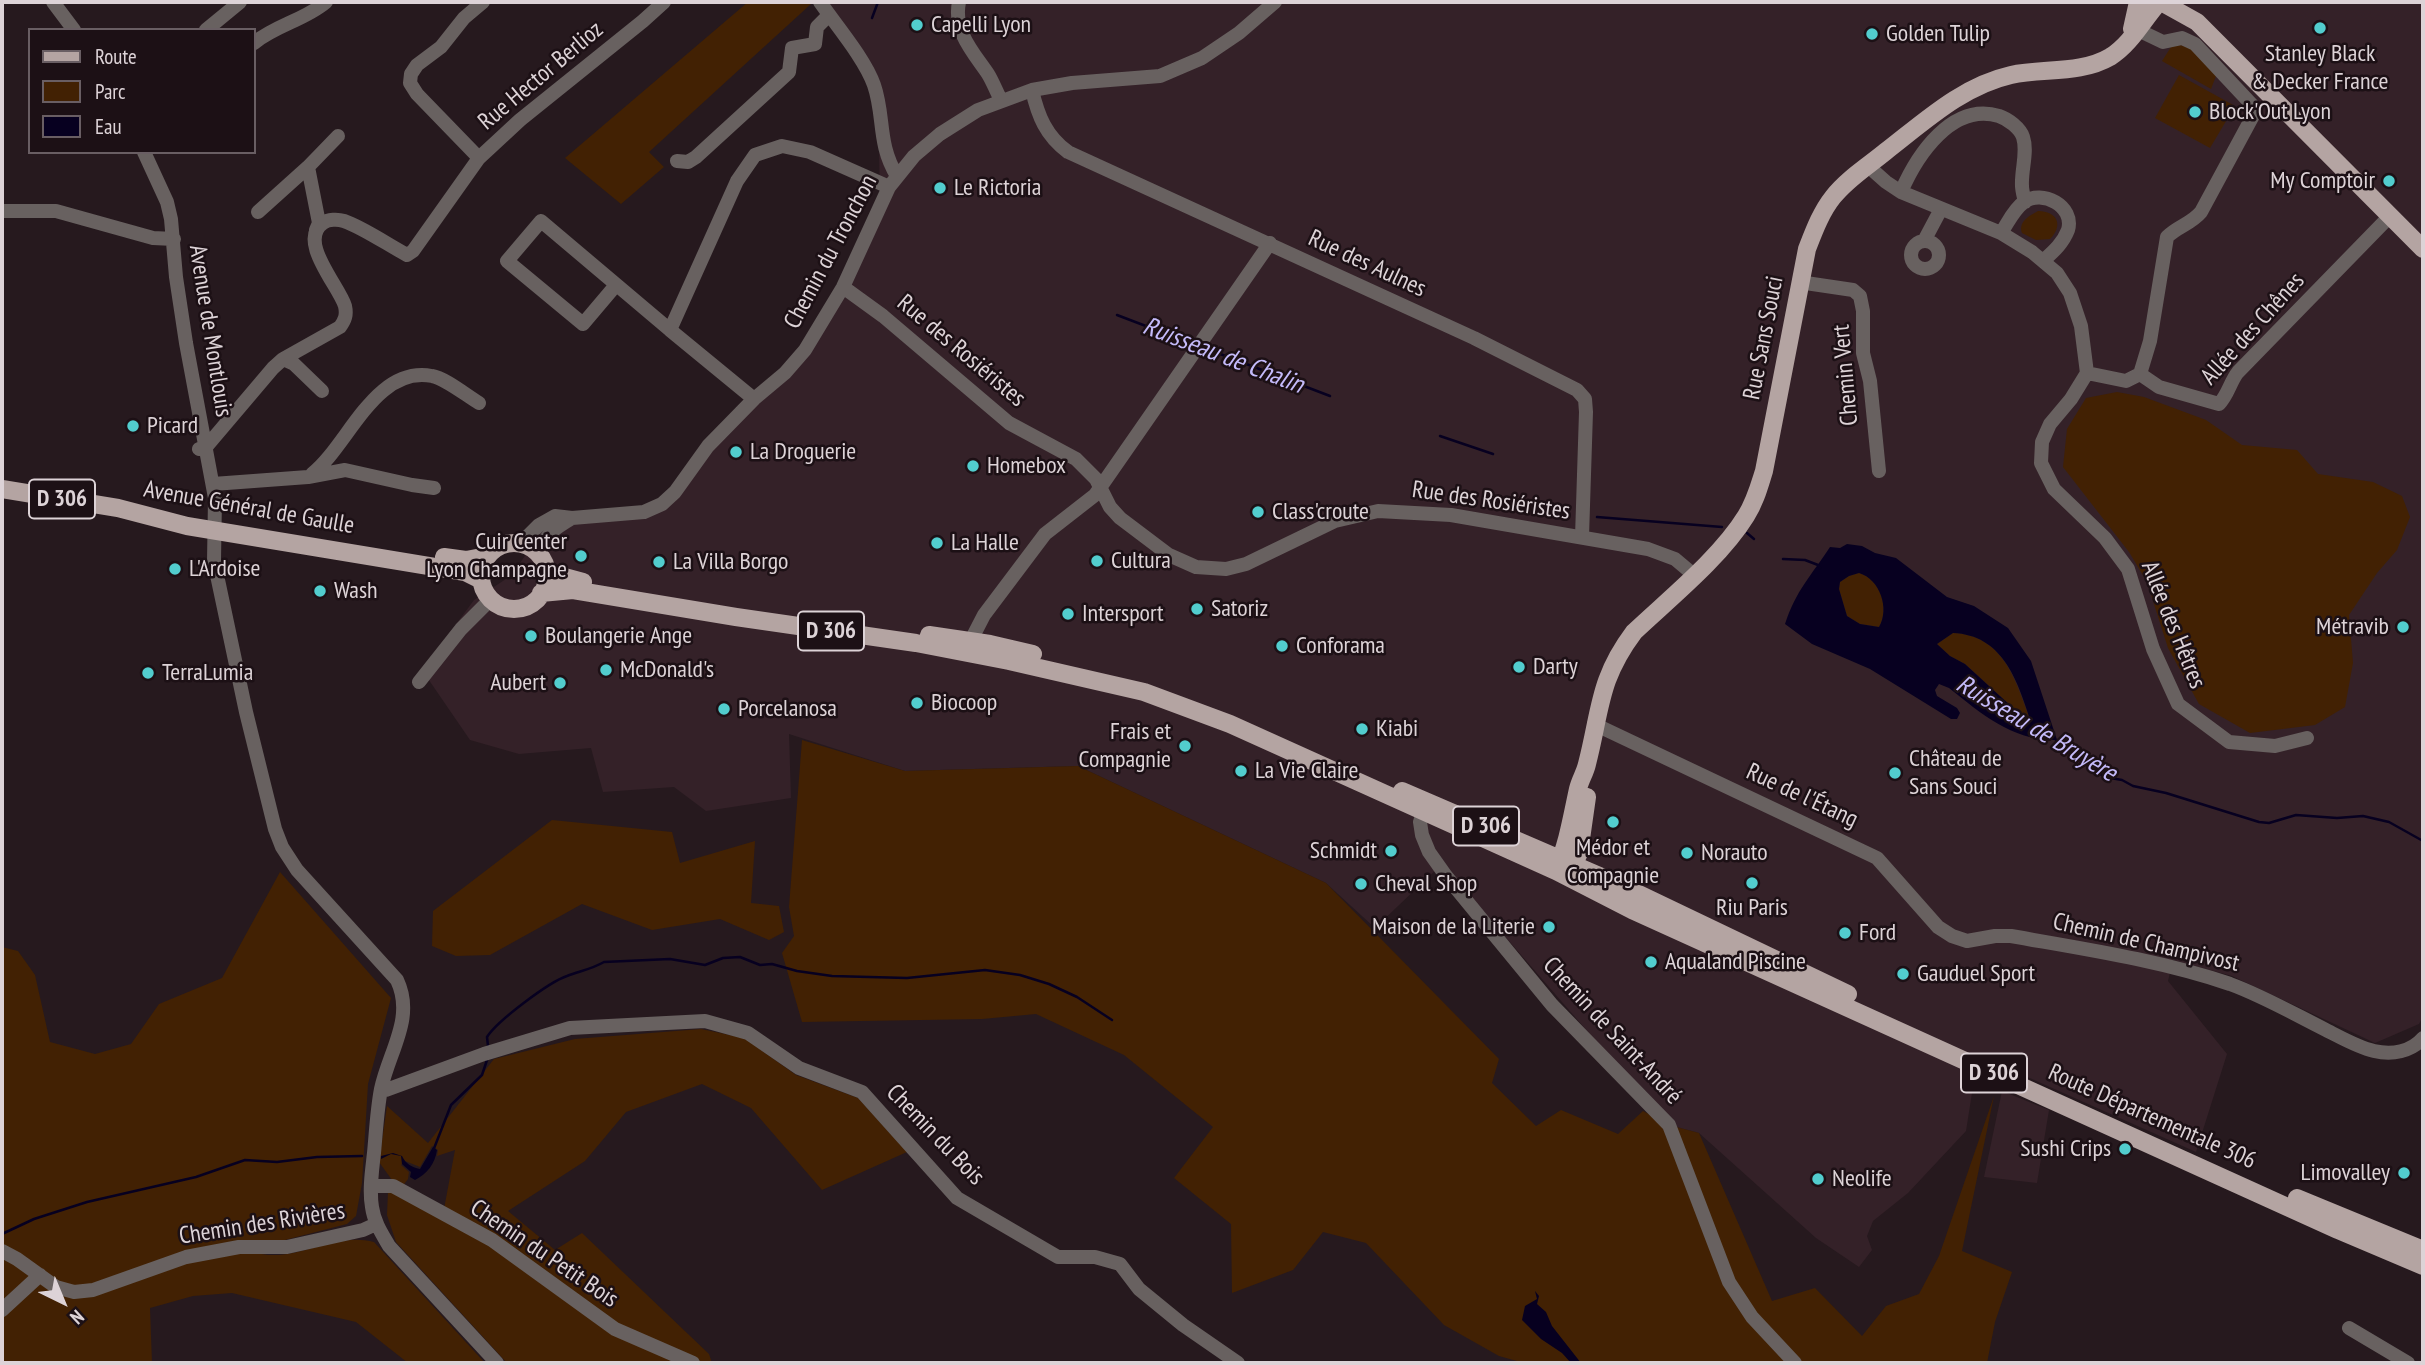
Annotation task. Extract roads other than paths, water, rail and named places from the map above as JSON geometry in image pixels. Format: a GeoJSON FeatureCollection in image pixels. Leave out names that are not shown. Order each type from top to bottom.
{"type":"FeatureCollection","features":[{"type":"Feature","properties":{"kind":"main road"},"geometry":{"type":"LineString","coordinates":[[2119,50],[2131,34],[2138,2]]}},
{"type":"Feature","properties":{"kind":"main road"},"geometry":{"type":"LineString","coordinates":[[2160,2],[2197,22],[2423,249]]}},
{"type":"Feature","properties":{"kind":"main road","name":"Rue Sans Souci"},"geometry":{"type":"LineString","coordinates":[[1568,868],[1567,842],[1579,784],[1586,766],[1604,686],[1621,650],[1634,632],[1730,539],[1747,515],[1756,495],[1766,458],[1799,282],[1807,249],[1825,209],[1846,183],[1959,96],[1982,84],[2011,75],[2096,64],[2119,50],[2160,2]]}},
{"type":"Feature","properties":{"kind":"main road","name":"D 306"},"geometry":{"type":"LineString","coordinates":[[2,489],[122,510]]}},
{"type":"Feature","properties":{"kind":"main road","name":"Avenue Général de Gaulle"},"geometry":{"type":"LineString","coordinates":[[122,510],[187,526],[223,527],[466,560],[487,556]]}},
{"type":"Feature","properties":{"kind":"main road","name":"Avenue Général de Gaulle"},"geometry":{"type":"LineString","coordinates":[[122,510],[189,517],[223,527],[464,572],[481,580]]}},
{"type":"Feature","properties":{"kind":"main road"},"geometry":{"type":"LineString","coordinates":[[520,544],[530,547],[538,554],[544,563],[545,583],[541,593],[531,604],[506,608],[491,599],[481,580],[487,556],[502,545],[520,544]]}},
{"type":"Feature","properties":{"kind":"main road","name":"D 306"},"geometry":{"type":"LineString","coordinates":[[546,572],[564,579],[746,609],[971,640],[1138,680],[1190,697],[1425,806]]}},
{"type":"Feature","properties":{"kind":"main road","name":"D 306"},"geometry":{"type":"LineString","coordinates":[[541,593],[573,590],[971,640]]}},
{"type":"Feature","properties":{"kind":"main road","name":"Rue Sans Souci"},"geometry":{"type":"LineString","coordinates":[[1568,868],[1579,853],[1588,788],[1586,766]]}},
{"type":"Feature","properties":{"kind":"main road","name":"Route Départementale 306"},"geometry":{"type":"LineString","coordinates":[[1425,806],[1568,868],[1618,884],[1978,1055],[2286,1194],[2423,1250]]}},
{"type":"Feature","properties":{"kind":"main road"},"geometry":{"type":"LineString","coordinates":[[1584,823],[1585,844],[1592,856],[1618,884]]}},
{"type":"Feature","properties":{"kind":"main road","name":"Route Départementale 306"},"geometry":{"type":"LineString","coordinates":[[1568,868],[1632,910],[2423,1266]]}},
{"type":"Feature","properties":{"kind":"street"},"geometry":{"type":"LineString","coordinates":[[53,2],[72,28]]}},
{"type":"Feature","properties":{"kind":"street"},"geometry":{"type":"LineString","coordinates":[[208,28],[240,2]]}},
{"type":"Feature","properties":{"kind":"street"},"geometry":{"type":"LineString","coordinates":[[256,41],[269,31],[318,9],[326,2]]}},
{"type":"Feature","properties":{"kind":"street","name":"Rue Hector Berlioz"},"geometry":{"type":"LineString","coordinates":[[479,158],[417,94],[410,83],[411,74],[417,65],[441,47],[464,18],[483,2]]}},
{"type":"Feature","properties":{"kind":"street","name":"Rue Hector Berlioz"},"geometry":{"type":"LineString","coordinates":[[316,230],[329,220],[343,221],[407,255],[413,251],[479,158],[520,120],[664,2]]}},
{"type":"Feature","properties":{"kind":"street"},"geometry":{"type":"LineString","coordinates":[[820,2],[874,83],[884,148],[893,182]]}},
{"type":"Feature","properties":{"kind":"street"},"geometry":{"type":"LineString","coordinates":[[959,2],[957,20],[961,32],[993,82],[1001,100]]}},
{"type":"Feature","properties":{"kind":"street","name":"Chemin du Tronchon"},"geometry":{"type":"LineString","coordinates":[[520,544],[539,524],[555,516],[572,518],[645,512],[662,504],[675,492],[708,446],[754,399],[785,373],[805,350],[843,287],[893,182],[914,156],[940,134],[963,118],[1001,100],[1032,90],[1072,82],[1160,76],[1202,58],[1239,33],[1275,2]]}},
{"type":"Feature","properties":{"kind":"street"},"geometry":{"type":"LineString","coordinates":[[677,162],[688,162],[696,157],[789,72],[792,48],[815,44],[817,27],[829,15]]}},
{"type":"Feature","properties":{"kind":"street"},"geometry":{"type":"LineString","coordinates":[[1868,166],[1901,192],[2001,233],[2044,260],[2057,273],[2070,293],[2081,326],[2087,373],[2126,381],[2140,374],[2155,316],[2167,237],[2201,212],[2255,112],[2195,44],[2182,38],[2163,41],[2138,30]]}},
{"type":"Feature","properties":{"kind":"street","name":"Rue des Aulnes"},"geometry":{"type":"LineString","coordinates":[[1032,90],[1047,132],[1056,144],[1068,152],[1474,338],[1577,390],[1585,399],[1586,412],[1582,537]]}},
{"type":"Feature","properties":{"kind":"street"},"geometry":{"type":"LineString","coordinates":[[1901,192],[1910,173],[1932,141],[1952,124],[1983,113],[2002,117],[2017,127],[2023,136],[2022,187],[2025,202]]}},
{"type":"Feature","properties":{"kind":"street"},"geometry":{"type":"LineString","coordinates":[[258,212],[338,136]]}},
{"type":"Feature","properties":{"kind":"street"},"geometry":{"type":"LineString","coordinates":[[670,330],[737,181],[755,155],[782,146],[810,152],[893,182]]}},
{"type":"Feature","properties":{"kind":"street","name":"Avenue de Montlouis"},"geometry":{"type":"LineString","coordinates":[[145,154],[167,202],[174,239],[176,277],[202,448],[223,527],[214,561],[265,791],[282,846],[297,870],[397,980],[403,994],[401,1023],[381,1089]]}},
{"type":"Feature","properties":{"kind":"street"},"geometry":{"type":"LineString","coordinates":[[202,448],[283,359],[340,327],[346,319],[345,306],[314,243],[319,222],[308,167]]}},
{"type":"Feature","properties":{"kind":"street"},"geometry":{"type":"LineString","coordinates":[[2001,233],[2016,210],[2025,202],[2044,197],[2058,203],[2069,219],[2068,228],[2061,243],[2044,260]]}},
{"type":"Feature","properties":{"kind":"street"},"geometry":{"type":"LineString","coordinates":[[1924,241],[1941,209]]}},
{"type":"Feature","properties":{"kind":"street"},"geometry":{"type":"LineString","coordinates":[[2,211],[56,211],[153,238],[174,239]]}},
{"type":"Feature","properties":{"kind":"street","name":"Allée des Chênes"},"geometry":{"type":"LineString","coordinates":[[2140,374],[2159,387],[2219,404],[2238,372],[2390,216]]}},
{"type":"Feature","properties":{"kind":"street"},"geometry":{"type":"LineString","coordinates":[[616,285],[583,324],[507,261],[541,221],[754,399]]}},
{"type":"Feature","properties":{"kind":"street"},"geometry":{"type":"LineString","coordinates":[[971,640],[1025,558],[1045,534],[1090,499],[1100,487],[1270,243]]}},
{"type":"Feature","properties":{"kind":"street","name":"Chemin Vert"},"geometry":{"type":"LineString","coordinates":[[1799,282],[1853,290],[1860,296],[1863,311],[1863,353],[1870,381],[1879,471]]}},
{"type":"Feature","properties":{"kind":"street","name":"Rue des Rosiéristes"},"geometry":{"type":"LineString","coordinates":[[843,287],[892,323],[1009,423],[1076,459],[1089,470],[1110,507],[1139,535],[1169,555],[1196,567],[1226,569],[1246,564],[1335,521],[1378,512],[1451,515],[1582,537],[1660,553],[1675,559],[1694,575]]}},
{"type":"Feature","properties":{"kind":"street"},"geometry":{"type":"LineString","coordinates":[[283,359],[294,364],[322,391]]}},
{"type":"Feature","properties":{"kind":"street","name":"Allée des Hêtres"},"geometry":{"type":"LineString","coordinates":[[2087,373],[2071,399],[2050,424],[2042,442],[2041,463],[2054,489],[2105,538],[2128,569],[2153,649],[2178,705],[2229,741],[2275,746],[2307,738]]}},
{"type":"Feature","properties":{"kind":"street"},"geometry":{"type":"LineString","coordinates":[[308,477],[326,463],[375,398],[389,385],[409,376],[433,376],[479,403]]}},
{"type":"Feature","properties":{"kind":"street"},"geometry":{"type":"LineString","coordinates":[[213,484],[308,477],[345,470],[434,488]]}},
{"type":"Feature","properties":{"kind":"street"},"geometry":{"type":"LineString","coordinates":[[538,554],[551,530],[572,518]]}},
{"type":"Feature","properties":{"kind":"street"},"geometry":{"type":"LineString","coordinates":[[419,682],[461,629],[491,599]]}},
{"type":"Feature","properties":{"kind":"street","name":"Rue de l'Étang"},"geometry":{"type":"LineString","coordinates":[[1594,724],[1877,858],[1938,927],[1967,941]]}},
{"type":"Feature","properties":{"kind":"street","name":"Chemin de Saint-André"},"geometry":{"type":"LineString","coordinates":[[1425,806],[1420,822],[1422,835],[1429,852],[1446,876],[1552,1005],[1670,1125],[1729,1282],[1752,1317],[1795,1363]]}},
{"type":"Feature","properties":{"kind":"street","name":"Chemin de Champivost"},"geometry":{"type":"LineString","coordinates":[[1967,941],[2011,936],[2133,958],[2228,983],[2262,996],[2359,1046],[2377,1052],[2397,1053],[2420,1046]]}},
{"type":"Feature","properties":{"kind":"street","name":"Chemin du Bois"},"geometry":{"type":"LineString","coordinates":[[381,1089],[388,1089],[484,1054],[570,1028],[705,1021],[748,1033],[799,1068],[862,1092],[957,1198],[1058,1257],[1095,1256],[1120,1264],[1139,1289],[1183,1325],[1238,1363]]}},
{"type":"Feature","properties":{"kind":"street"},"geometry":{"type":"LineString","coordinates":[[381,1089],[371,1186],[371,1206],[376,1224],[389,1246],[497,1363]]}},
{"type":"Feature","properties":{"kind":"street","name":"Chemin du Petit Bois"},"geometry":{"type":"LineString","coordinates":[[371,1186],[393,1186],[492,1240],[615,1329],[692,1363]]}},
{"type":"Feature","properties":{"kind":"street","name":"Chemin des Rivières"},"geometry":{"type":"LineString","coordinates":[[2,1251],[56,1286],[74,1292],[93,1290],[186,1257],[239,1247],[287,1247],[363,1230],[376,1224]]}},
{"type":"Feature","properties":{"kind":"street"},"geometry":{"type":"LineString","coordinates":[[2,1310],[40,1275]]}},
{"type":"Feature","properties":{"kind":"street"},"geometry":{"type":"LineString","coordinates":[[2349,1328],[2409,1363]]}},
{"type":"Feature","properties":{"kind":"water"},"geometry":{"type":"Polygon","coordinates":[[[1847,544],[1862,546],[1875,553],[1896,558],[1947,597],[1974,606],[2008,628],[2031,661],[2057,740],[2026,736],[2012,731],[1939,684],[1935,690],[1937,696],[1957,708],[1960,713],[1957,719],[1951,719],[1870,669],[1812,644],[1785,624],[1799,592],[1830,547],[1840,548],[1847,544]],[[1859,573],[1840,582],[1839,589],[1847,616],[1860,624],[1879,627],[1883,612],[1881,596],[1873,581],[1859,573]],[[1953,633],[1937,644],[1950,656],[1965,664],[2024,718],[2030,719],[2013,675],[2005,662],[1984,642],[1953,633]]]}},
{"type":"Feature","properties":{"kind":"water"},"geometry":{"type":"Polygon","coordinates":[[[433,1147],[437,1150],[432,1164],[427,1172],[415,1180],[402,1164],[401,1156],[391,1154],[381,1159],[381,1156],[393,1153],[402,1156],[409,1165],[420,1169],[433,1147]]]}},
{"type":"Feature","properties":{"kind":"water"},"geometry":{"type":"Polygon","coordinates":[[[1535,1291],[1539,1296],[1537,1304],[1546,1312],[1552,1326],[1581,1363],[1571,1363],[1522,1320],[1525,1306],[1537,1299],[1535,1291]]]}},
{"type":"Feature","properties":{"kind":"waterway","name":"Ruisseau de Chalin"},"geometry":{"type":"LineString","coordinates":[[872,18],[878,2]]}},
{"type":"Feature","properties":{"kind":"waterway","name":"Ruisseau de Chalin"},"geometry":{"type":"LineString","coordinates":[[1117,315],[1193,344]]}},
{"type":"Feature","properties":{"kind":"waterway","name":"Ruisseau de Chalin"},"geometry":{"type":"LineString","coordinates":[[1202,347],[1330,396]]}},
{"type":"Feature","properties":{"kind":"waterway","name":"Ruisseau de Chalin"},"geometry":{"type":"LineString","coordinates":[[1440,436],[1493,454]]}},
{"type":"Feature","properties":{"kind":"waterway","name":"Ruisseau de Chalin"},"geometry":{"type":"LineString","coordinates":[[1597,517],[1722,527]]}},
{"type":"Feature","properties":{"kind":"waterway","name":"Ruisseau de Chalin"},"geometry":{"type":"LineString","coordinates":[[1747,533],[1754,539]]}},
{"type":"Feature","properties":{"kind":"waterway","name":"Ruisseau de Bruyère"},"geometry":{"type":"LineString","coordinates":[[1783,559],[1805,560],[1820,568]]}},
{"type":"Feature","properties":{"kind":"waterway","name":"Ruisseau de Bruyère"},"geometry":{"type":"LineString","coordinates":[[2056,740],[2082,752],[2097,772],[2105,777],[2259,822],[2269,823],[2296,815],[2337,818],[2363,816],[2389,822],[2423,841]]}},
{"type":"Feature","properties":{"kind":"waterway"},"geometry":{"type":"LineString","coordinates":[[488,1046],[487,1037],[512,1012],[567,976],[604,962],[670,959],[705,965],[723,958],[740,957],[760,965],[772,964],[832,976],[907,978],[985,970],[1020,975],[1049,984],[1077,997],[1112,1020]]}},
{"type":"Feature","properties":{"kind":"waterway"},"geometry":{"type":"LineString","coordinates":[[433,1151],[451,1105],[482,1075],[487,1060]]}},
{"type":"Feature","properties":{"kind":"waterway"},"geometry":{"type":"LineString","coordinates":[[2,1234],[34,1219],[87,1202],[196,1177],[245,1160],[277,1162],[317,1157],[362,1156]]}},
{"type":"Feature","properties":{"kind":"place","name":"Capelli Lyon"},"geometry":{"type":"Point","coordinates":[917,25]}},
{"type":"Feature","properties":{"kind":"place","name":"Stanley Black & Decker France"},"geometry":{"type":"Point","coordinates":[2320,28]}},
{"type":"Feature","properties":{"kind":"place","name":"Golden Tulip"},"geometry":{"type":"Point","coordinates":[1872,34]}},
{"type":"Feature","properties":{"kind":"place","name":"Block'Out Lyon"},"geometry":{"type":"Point","coordinates":[2195,112]}},
{"type":"Feature","properties":{"kind":"place","name":"My Comptoir"},"geometry":{"type":"Point","coordinates":[2389,181]}},
{"type":"Feature","properties":{"kind":"place","name":"Le Rictoria"},"geometry":{"type":"Point","coordinates":[940,188]}},
{"type":"Feature","properties":{"kind":"place","name":"Picard"},"geometry":{"type":"Point","coordinates":[133,426]}},
{"type":"Feature","properties":{"kind":"place","name":"La Droguerie"},"geometry":{"type":"Point","coordinates":[736,452]}},
{"type":"Feature","properties":{"kind":"place","name":"Homebox"},"geometry":{"type":"Point","coordinates":[973,466]}},
{"type":"Feature","properties":{"kind":"place","name":"Class'croute"},"geometry":{"type":"Point","coordinates":[1258,512]}},
{"type":"Feature","properties":{"kind":"place","name":"La Halle"},"geometry":{"type":"Point","coordinates":[937,543]}},
{"type":"Feature","properties":{"kind":"place","name":"Cuir Center Lyon Champagne"},"geometry":{"type":"Point","coordinates":[581,556]}},
{"type":"Feature","properties":{"kind":"place","name":"Cultura"},"geometry":{"type":"Point","coordinates":[1097,561]}},
{"type":"Feature","properties":{"kind":"place","name":"La Villa Borgo"},"geometry":{"type":"Point","coordinates":[659,562]}},
{"type":"Feature","properties":{"kind":"place","name":"L'Ardoise"},"geometry":{"type":"Point","coordinates":[175,569]}},
{"type":"Feature","properties":{"kind":"place","name":"Wash"},"geometry":{"type":"Point","coordinates":[320,591]}},
{"type":"Feature","properties":{"kind":"place","name":"Satoriz"},"geometry":{"type":"Point","coordinates":[1197,609]}},
{"type":"Feature","properties":{"kind":"place","name":"Intersport"},"geometry":{"type":"Point","coordinates":[1068,614]}},
{"type":"Feature","properties":{"kind":"place","name":"Métravib"},"geometry":{"type":"Point","coordinates":[2403,627]}},
{"type":"Feature","properties":{"kind":"place","name":"Boulangerie Ange"},"geometry":{"type":"Point","coordinates":[531,636]}},
{"type":"Feature","properties":{"kind":"place","name":"Conforama"},"geometry":{"type":"Point","coordinates":[1282,646]}},
{"type":"Feature","properties":{"kind":"place","name":"Darty"},"geometry":{"type":"Point","coordinates":[1519,667]}},
{"type":"Feature","properties":{"kind":"place","name":"McDonald's"},"geometry":{"type":"Point","coordinates":[606,670]}},
{"type":"Feature","properties":{"kind":"place","name":"TerraLumia"},"geometry":{"type":"Point","coordinates":[148,673]}},
{"type":"Feature","properties":{"kind":"place","name":"Aubert"},"geometry":{"type":"Point","coordinates":[560,683]}},
{"type":"Feature","properties":{"kind":"place","name":"Biocoop"},"geometry":{"type":"Point","coordinates":[917,703]}},
{"type":"Feature","properties":{"kind":"place","name":"Porcelanosa"},"geometry":{"type":"Point","coordinates":[724,709]}},
{"type":"Feature","properties":{"kind":"place","name":"Kiabi"},"geometry":{"type":"Point","coordinates":[1362,729]}},
{"type":"Feature","properties":{"kind":"place","name":"Frais et Compagnie"},"geometry":{"type":"Point","coordinates":[1185,746]}},
{"type":"Feature","properties":{"kind":"place","name":"La Vie Claire"},"geometry":{"type":"Point","coordinates":[1241,771]}},
{"type":"Feature","properties":{"kind":"place","name":"Château de Sans Souci"},"geometry":{"type":"Point","coordinates":[1895,773]}},
{"type":"Feature","properties":{"kind":"place","name":"Médor et Compagnie"},"geometry":{"type":"Point","coordinates":[1613,822]}},
{"type":"Feature","properties":{"kind":"place","name":"Schmidt"},"geometry":{"type":"Point","coordinates":[1391,851]}},
{"type":"Feature","properties":{"kind":"place","name":"Norauto"},"geometry":{"type":"Point","coordinates":[1687,853]}},
{"type":"Feature","properties":{"kind":"place","name":"Riu Paris"},"geometry":{"type":"Point","coordinates":[1752,883]}},
{"type":"Feature","properties":{"kind":"place","name":"Cheval Shop"},"geometry":{"type":"Point","coordinates":[1361,884]}},
{"type":"Feature","properties":{"kind":"place","name":"Maison de la Literie"},"geometry":{"type":"Point","coordinates":[1549,927]}},
{"type":"Feature","properties":{"kind":"place","name":"Ford"},"geometry":{"type":"Point","coordinates":[1845,933]}},
{"type":"Feature","properties":{"kind":"place","name":"Aqualand Piscine"},"geometry":{"type":"Point","coordinates":[1651,962]}},
{"type":"Feature","properties":{"kind":"place","name":"Gauduel Sport"},"geometry":{"type":"Point","coordinates":[1903,974]}},
{"type":"Feature","properties":{"kind":"place","name":"Sushi Crips"},"geometry":{"type":"Point","coordinates":[2125,1149]}},
{"type":"Feature","properties":{"kind":"place","name":"Limovalley"},"geometry":{"type":"Point","coordinates":[2404,1173]}},
{"type":"Feature","properties":{"kind":"place","name":"Neolife"},"geometry":{"type":"Point","coordinates":[1818,1179]}}]}
